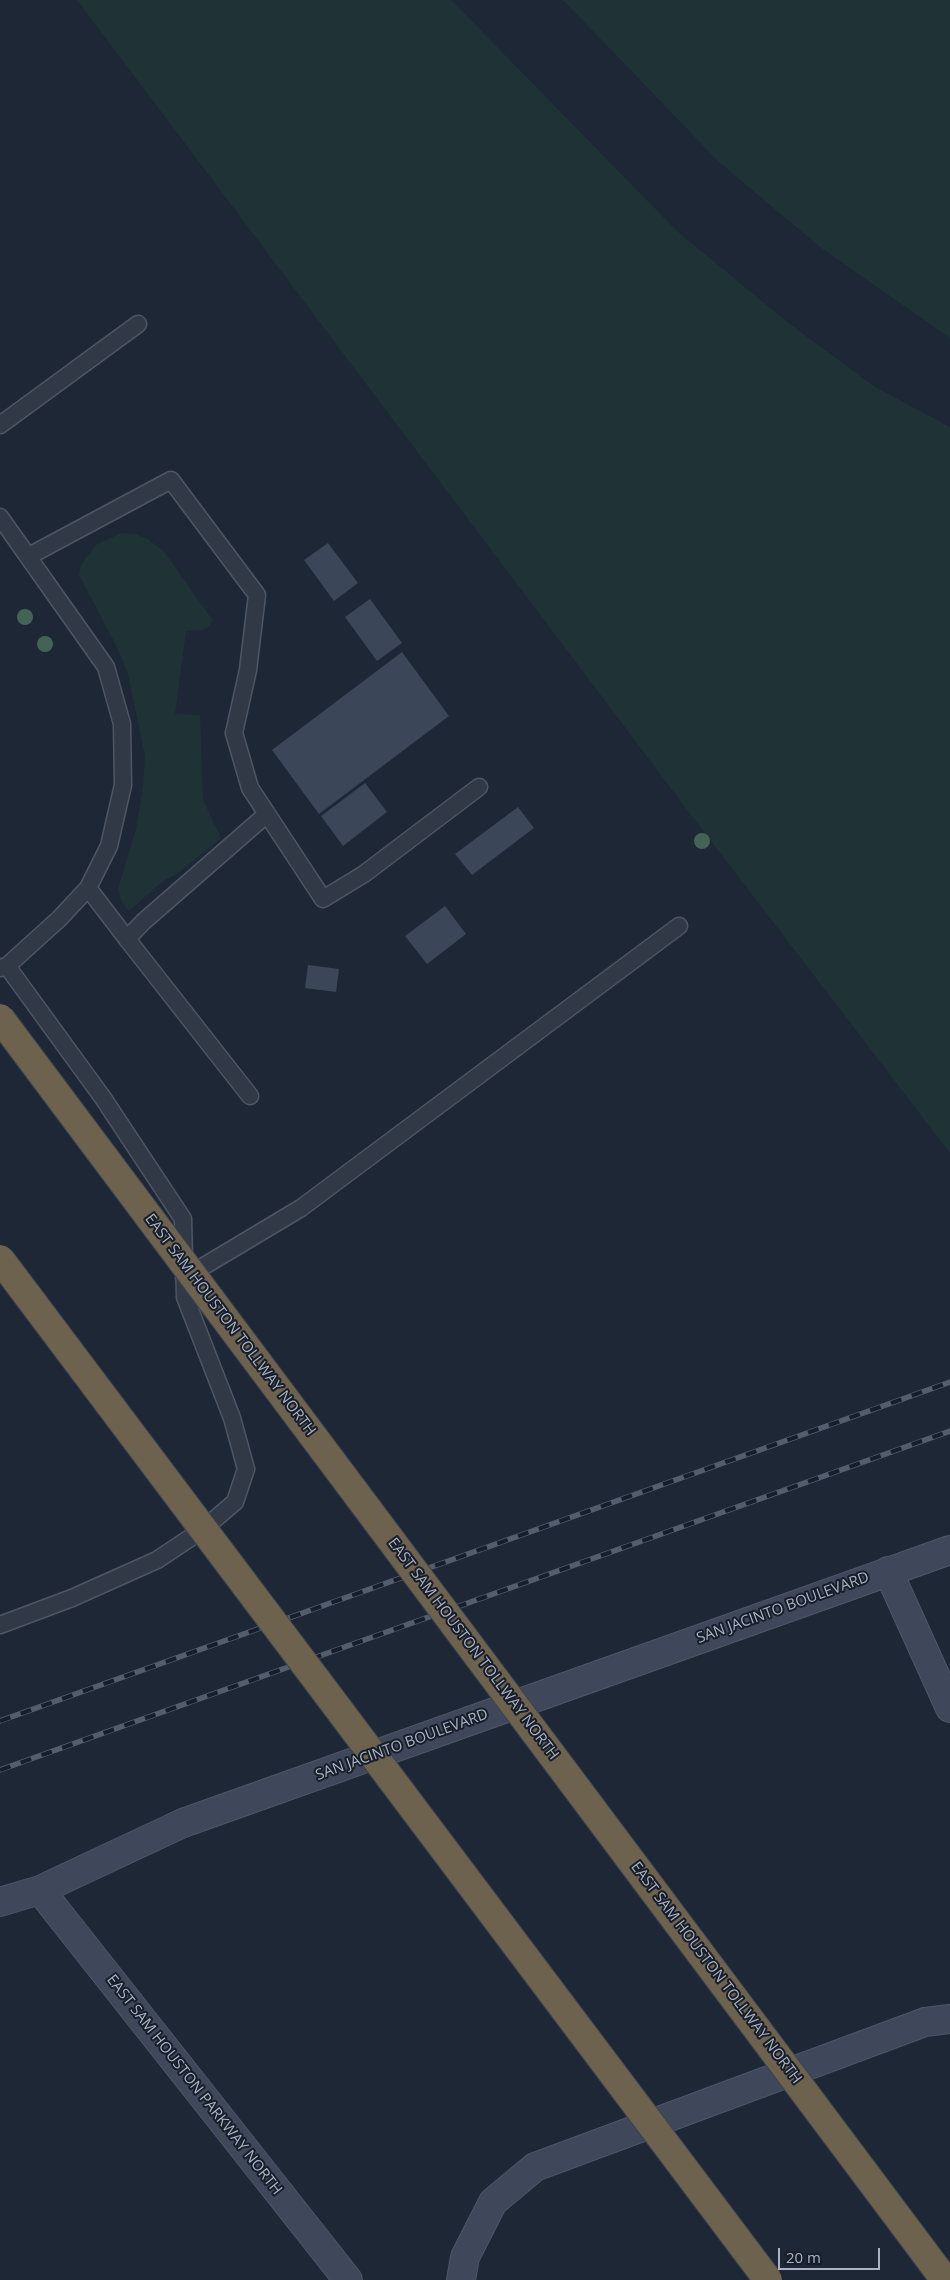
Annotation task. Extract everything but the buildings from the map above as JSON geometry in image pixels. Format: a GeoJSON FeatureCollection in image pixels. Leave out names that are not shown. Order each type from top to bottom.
{"type":"FeatureCollection","features":[{"type":"Feature","properties":{"kind":"highway","name":"EAST SAM HOUSTON TOLLWAY NORTH"},"geometry":{"type":"LineString","coordinates":[[0,1018],[945,2280]]}},
{"type":"Feature","properties":{"kind":"highway"},"geometry":{"type":"LineString","coordinates":[[0,1259],[768,2280]]}},
{"type":"Feature","properties":{"kind":"main road","name":"SAN JACINTO BOULEVARD"},"geometry":{"type":"LineString","coordinates":[[0,1902],[40,1890],[183,1823],[950,1550]]}},
{"type":"Feature","properties":{"kind":"main road"},"geometry":{"type":"LineString","coordinates":[[888,1571],[950,1708]]}},
{"type":"Feature","properties":{"kind":"main road","name":"EAST SAM HOUSTON PARKWAY NORTH"},"geometry":{"type":"LineString","coordinates":[[40,1890],[348,2280]]}},
{"type":"Feature","properties":{"kind":"main road"},"geometry":{"type":"LineString","coordinates":[[461,2280],[465,2257],[493,2202],[535,2167],[925,2022],[950,2019]]}},
{"type":"Feature","properties":{"kind":"lane"},"geometry":{"type":"LineString","coordinates":[[0,424],[138,324]]}},
{"type":"Feature","properties":{"kind":"lane"},"geometry":{"type":"LineString","coordinates":[[29,556],[171,480],[258,595],[248,670],[234,733],[250,788],[323,899],[364,874],[479,787]]}},
{"type":"Feature","properties":{"kind":"lane"},"geometry":{"type":"LineString","coordinates":[[0,517],[106,667],[122,724],[123,785],[109,846],[88,888],[59,919],[4,967],[103,1098],[183,1218],[185,1297],[232,1418],[246,1469],[235,1502],[202,1530],[157,1560],[72,1598],[0,1625]]}},
{"type":"Feature","properties":{"kind":"lane"},"geometry":{"type":"LineString","coordinates":[[127,939],[155,911],[267,814]]}},
{"type":"Feature","properties":{"kind":"lane"},"geometry":{"type":"LineString","coordinates":[[88,888],[250,1096]]}},
{"type":"Feature","properties":{"kind":"lane"},"geometry":{"type":"LineString","coordinates":[[184,1278],[301,1208],[679,926]]}},
{"type":"Feature","properties":{"kind":"green space"},"geometry":{"type":"Polygon","coordinates":[[[77,0],[451,0],[677,231],[787,322],[875,387],[950,427],[950,1153],[685,807],[77,0]]]}},
{"type":"Feature","properties":{"kind":"green space"},"geometry":{"type":"Polygon","coordinates":[[[563,0],[950,0],[950,338],[820,247],[719,162],[563,0]]]}},
{"type":"Feature","properties":{"kind":"green space"},"geometry":{"type":"Polygon","coordinates":[[[121,533],[135,534],[148,539],[165,553],[211,618],[214,619],[208,627],[202,630],[186,631],[175,714],[200,715],[203,800],[221,838],[177,874],[163,881],[129,911],[122,902],[118,889],[136,829],[143,787],[145,756],[128,674],[118,649],[79,575],[81,565],[96,545],[121,533]]]}},
{"type":"Feature","properties":{"kind":"railway"},"geometry":{"type":"LineString","coordinates":[[0,1721],[950,1382]]}},
{"type":"Feature","properties":{"kind":"railway"},"geometry":{"type":"LineString","coordinates":[[0,1770],[950,1431]]}}]}
